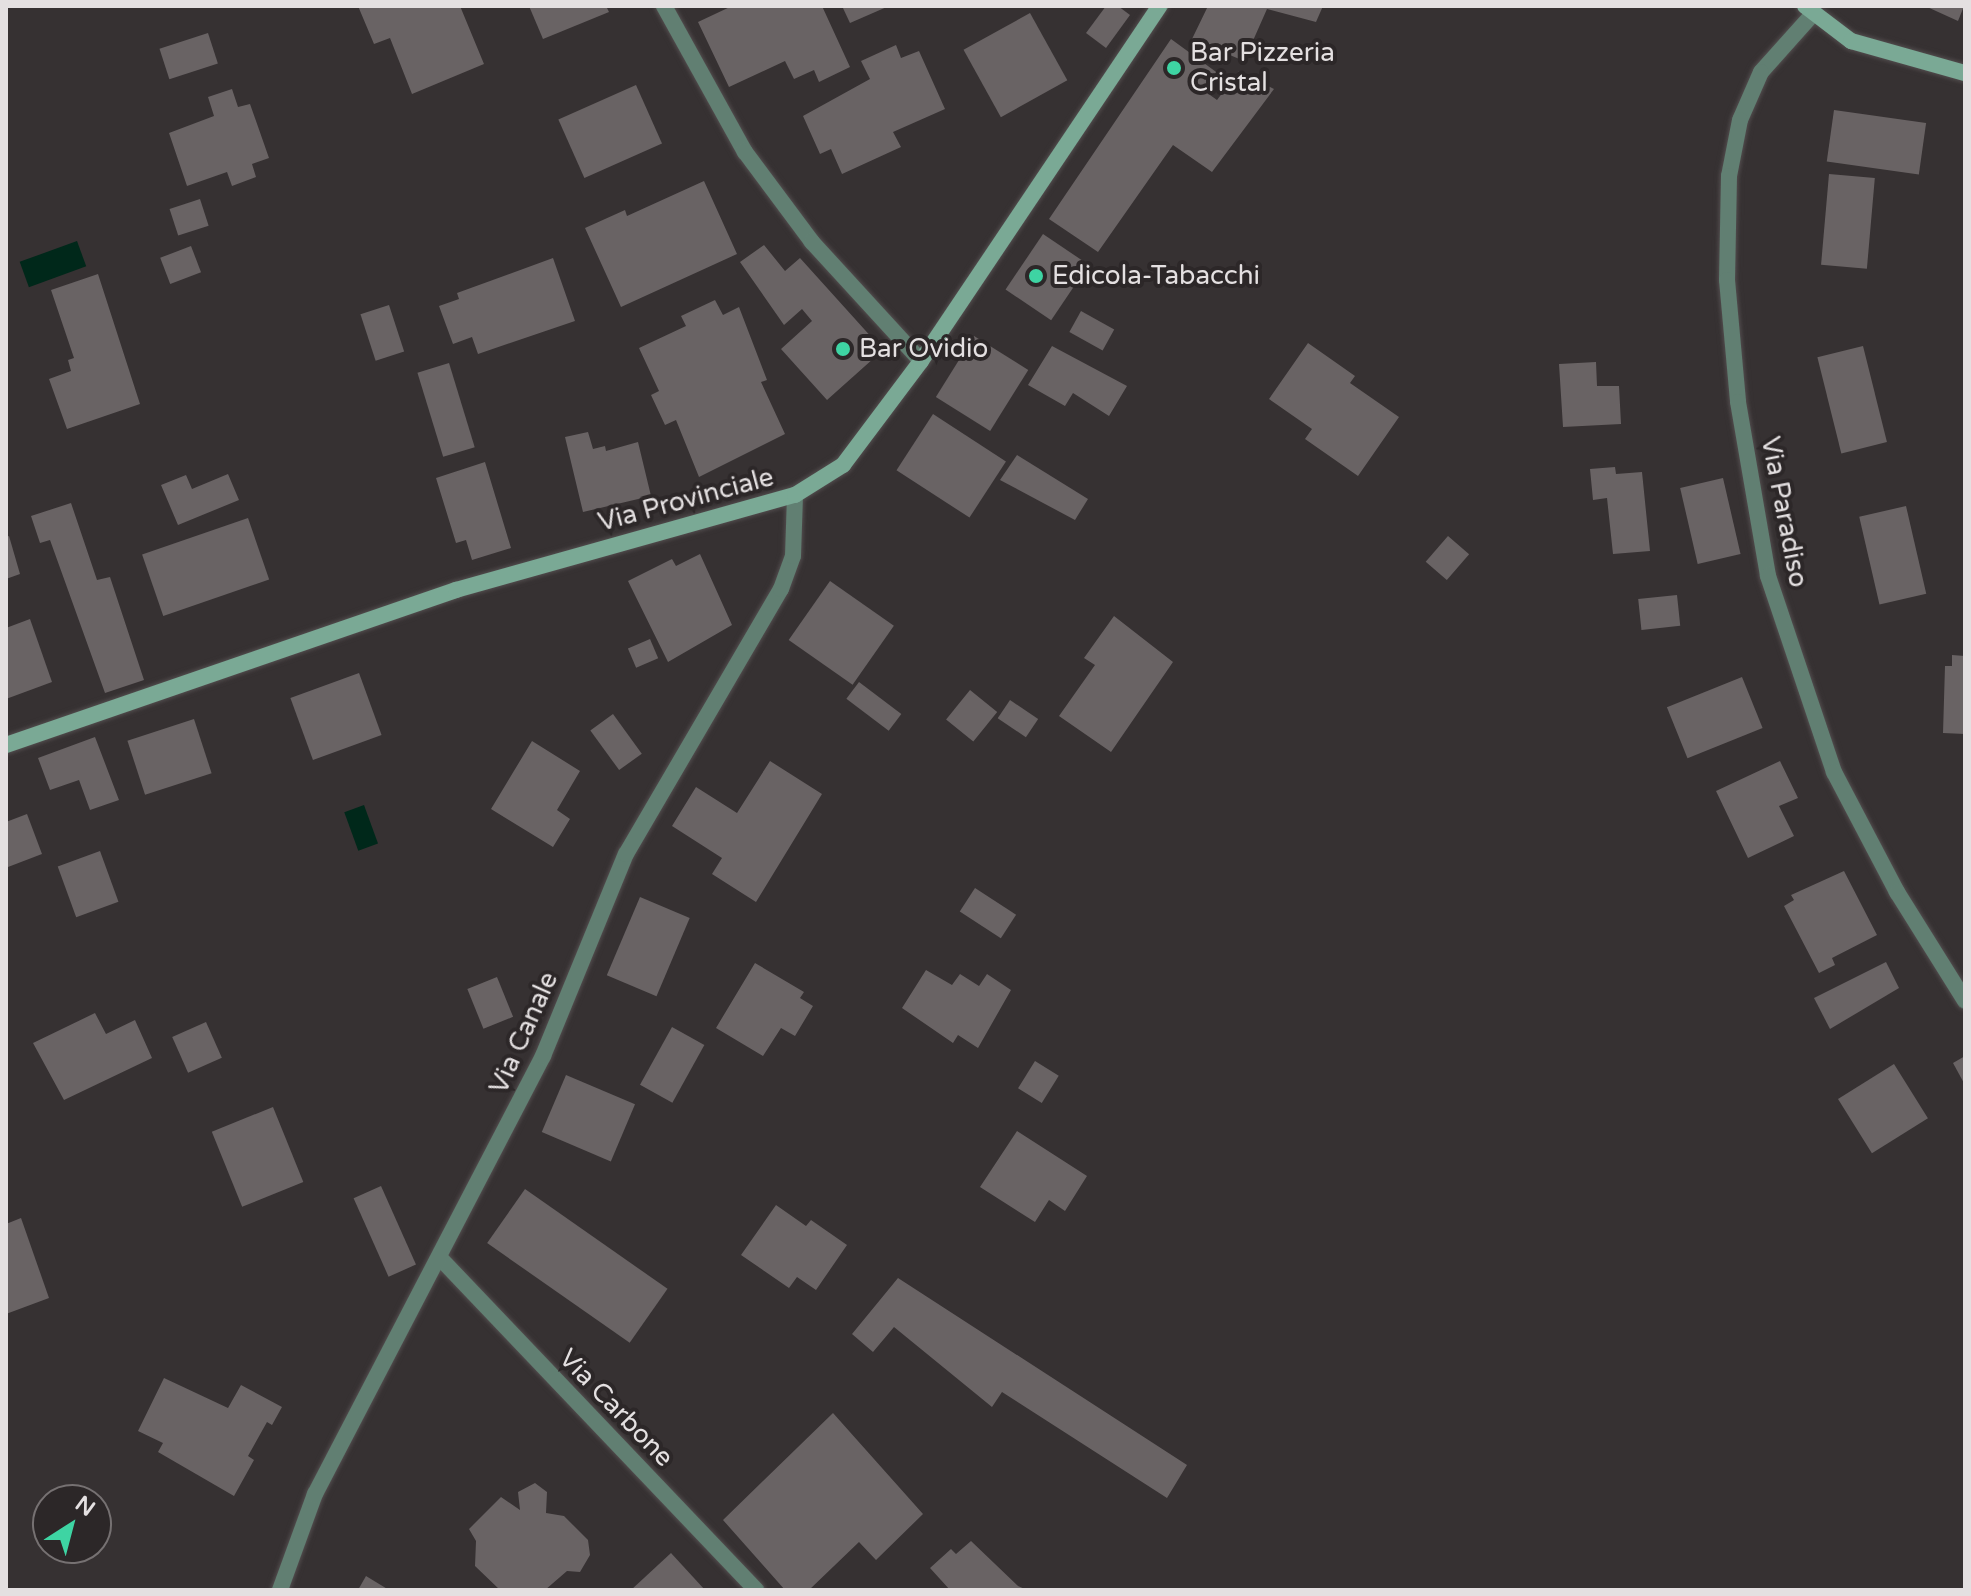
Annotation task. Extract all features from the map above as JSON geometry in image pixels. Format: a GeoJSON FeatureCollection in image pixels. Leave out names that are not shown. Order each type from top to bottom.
{"type":"FeatureCollection","features":[{"type":"Feature","properties":{"kind":"street"},"geometry":{"type":"LineString","coordinates":[[664,6],[745,152],[812,242],[921,361]]}},
{"type":"Feature","properties":{"kind":"street","name":"Via Provinciale"},"geometry":{"type":"LineString","coordinates":[[6,745],[456,590],[795,495],[843,465],[858,450],[921,361],[1160,6]]}},
{"type":"Feature","properties":{"kind":"street"},"geometry":{"type":"LineString","coordinates":[[1808,10],[1851,41],[1965,73]]}},
{"type":"Feature","properties":{"kind":"street","name":"Via Paradiso"},"geometry":{"type":"LineString","coordinates":[[1808,10],[1761,72],[1740,120],[1729,176],[1727,280],[1738,402],[1768,576],[1834,772],[1897,892],[1965,1001]]}},
{"type":"Feature","properties":{"kind":"street","name":"Via Canale"},"geometry":{"type":"LineString","coordinates":[[280,1590],[315,1494],[441,1259],[543,1056],[626,854],[781,589],[793,556],[795,495]]}},
{"type":"Feature","properties":{"kind":"street","name":"Via Carbone"},"geometry":{"type":"LineString","coordinates":[[441,1259],[756,1590]]}},
{"type":"Feature","properties":{"kind":"shaded area"},"geometry":{"type":"Polygon","coordinates":[[[77,241],[86,266],[29,287],[20,262],[77,241]]]}},
{"type":"Feature","properties":{"kind":"shaded area"},"geometry":{"type":"Polygon","coordinates":[[[364,805],[378,844],[358,851],[344,812],[364,805]]]}},
{"type":"Feature","properties":{"kind":"building"},"geometry":{"type":"Polygon","coordinates":[[[358,6],[460,6],[484,64],[412,94],[390,38],[374,44],[358,6]]]}},
{"type":"Feature","properties":{"kind":"building"},"geometry":{"type":"Polygon","coordinates":[[[529,6],[606,6],[609,12],[543,39],[529,6]]]}},
{"type":"Feature","properties":{"kind":"building"},"geometry":{"type":"Polygon","coordinates":[[[732,6],[822,6],[850,67],[819,82],[814,70],[794,79],[785,61],[729,87],[698,22],[732,6]]]}},
{"type":"Feature","properties":{"kind":"building"},"geometry":{"type":"Polygon","coordinates":[[[842,6],[889,6],[850,23],[842,6]]]}},
{"type":"Feature","properties":{"kind":"building"},"geometry":{"type":"Polygon","coordinates":[[[1106,6],[1118,6],[1130,15],[1106,48],[1086,33],[1106,6]]]}},
{"type":"Feature","properties":{"kind":"building"},"geometry":{"type":"Polygon","coordinates":[[[1208,6],[1323,6],[1316,22],[1267,9],[1244,61],[1192,39],[1208,6]]]}},
{"type":"Feature","properties":{"kind":"building"},"geometry":{"type":"Polygon","coordinates":[[[1925,6],[1964,6],[1958,21],[1925,6]]]}},
{"type":"Feature","properties":{"kind":"building"},"geometry":{"type":"Polygon","coordinates":[[[1030,13],[1067,80],[1001,117],[964,50],[1030,13]]]}},
{"type":"Feature","properties":{"kind":"building"},"geometry":{"type":"Polygon","coordinates":[[[208,33],[218,63],[169,79],[159,49],[208,33]]]}},
{"type":"Feature","properties":{"kind":"building"},"geometry":{"type":"Polygon","coordinates":[[[1171,39],[1223,77],[1210,95],[1217,100],[1239,71],[1274,89],[1212,172],[1173,145],[1098,252],[1049,219],[1171,39]]]}},
{"type":"Feature","properties":{"kind":"building"},"geometry":{"type":"Polygon","coordinates":[[[896,45],[901,58],[919,51],[945,109],[893,132],[901,147],[842,174],[831,149],[820,154],[803,116],[870,79],[861,61],[896,45]]]}},
{"type":"Feature","properties":{"kind":"building"},"geometry":{"type":"Polygon","coordinates":[[[636,85],[662,143],[584,178],[558,120],[636,85]]]}},
{"type":"Feature","properties":{"kind":"building"},"geometry":{"type":"Polygon","coordinates":[[[232,89],[238,107],[250,104],[269,158],[252,164],[256,177],[232,186],[227,172],[187,186],[169,133],[214,116],[208,97],[232,89]]]}},
{"type":"Feature","properties":{"kind":"building"},"geometry":{"type":"Polygon","coordinates":[[[1834,110],[1926,123],[1919,174],[1827,161],[1834,110]]]}},
{"type":"Feature","properties":{"kind":"building"},"geometry":{"type":"Polygon","coordinates":[[[1829,174],[1875,178],[1867,269],[1821,265],[1829,174]]]}},
{"type":"Feature","properties":{"kind":"building"},"geometry":{"type":"Polygon","coordinates":[[[704,181],[737,254],[621,307],[585,228],[625,210],[627,216],[704,181]]]}},
{"type":"Feature","properties":{"kind":"building"},"geometry":{"type":"Polygon","coordinates":[[[200,199],[209,226],[178,236],[170,209],[200,199]]]}},
{"type":"Feature","properties":{"kind":"building"},"geometry":{"type":"Polygon","coordinates":[[[1043,234],[1089,265],[1051,320],[1006,290],[1043,234]]]}},
{"type":"Feature","properties":{"kind":"building"},"geometry":{"type":"Polygon","coordinates":[[[764,245],[785,271],[800,258],[883,350],[827,400],[781,349],[812,321],[802,309],[784,325],[740,262],[764,245]]]}},
{"type":"Feature","properties":{"kind":"building"},"geometry":{"type":"Polygon","coordinates":[[[191,246],[201,272],[170,284],[160,258],[191,246]]]}},
{"type":"Feature","properties":{"kind":"building"},"geometry":{"type":"Polygon","coordinates":[[[553,258],[575,321],[478,354],[472,337],[453,344],[439,306],[459,299],[457,293],[553,258]]]}},
{"type":"Feature","properties":{"kind":"building"},"geometry":{"type":"Polygon","coordinates":[[[98,274],[140,404],[67,429],[49,379],[71,371],[68,360],[74,358],[51,290],[98,274]]]}},
{"type":"Feature","properties":{"kind":"building"},"geometry":{"type":"Polygon","coordinates":[[[715,300],[723,315],[739,307],[767,380],[761,382],[785,434],[699,477],[676,420],[665,425],[651,395],[659,391],[639,348],[686,326],[681,316],[715,300]]]}},
{"type":"Feature","properties":{"kind":"building"},"geometry":{"type":"Polygon","coordinates":[[[389,305],[404,352],[376,361],[360,314],[389,305]]]}},
{"type":"Feature","properties":{"kind":"building"},"geometry":{"type":"Polygon","coordinates":[[[1081,311],[1114,329],[1103,350],[1069,332],[1081,311]]]}},
{"type":"Feature","properties":{"kind":"building"},"geometry":{"type":"Polygon","coordinates":[[[974,336],[1028,370],[990,431],[936,397],[974,336]]]}},
{"type":"Feature","properties":{"kind":"building"},"geometry":{"type":"Polygon","coordinates":[[[1308,343],[1355,376],[1350,383],[1399,417],[1358,476],[1305,439],[1312,429],[1269,399],[1308,343]]]}},
{"type":"Feature","properties":{"kind":"building"},"geometry":{"type":"Polygon","coordinates":[[[1052,346],[1127,386],[1109,416],[1073,393],[1065,406],[1028,385],[1052,346]]]}},
{"type":"Feature","properties":{"kind":"building"},"geometry":{"type":"Polygon","coordinates":[[[1863,346],[1887,442],[1841,453],[1817,357],[1863,346]]]}},
{"type":"Feature","properties":{"kind":"building"},"geometry":{"type":"Polygon","coordinates":[[[1596,362],[1597,386],[1619,386],[1621,424],[1563,427],[1559,364],[1596,362]]]}},
{"type":"Feature","properties":{"kind":"building"},"geometry":{"type":"Polygon","coordinates":[[[449,363],[475,447],[443,457],[417,373],[449,363]]]}},
{"type":"Feature","properties":{"kind":"building"},"geometry":{"type":"Polygon","coordinates":[[[933,414],[1006,461],[969,518],[897,470],[933,414]]]}},
{"type":"Feature","properties":{"kind":"building"},"geometry":{"type":"Polygon","coordinates":[[[588,432],[593,449],[605,446],[606,451],[638,442],[651,496],[583,512],[565,437],[588,432]]]}},
{"type":"Feature","properties":{"kind":"building"},"geometry":{"type":"Polygon","coordinates":[[[1017,455],[1088,499],[1075,520],[1000,480],[1017,455]]]}},
{"type":"Feature","properties":{"kind":"building"},"geometry":{"type":"Polygon","coordinates":[[[485,462],[511,548],[472,560],[466,540],[456,543],[436,478],[485,462]]]}},
{"type":"Feature","properties":{"kind":"building"},"geometry":{"type":"Polygon","coordinates":[[[1615,467],[1616,474],[1642,472],[1650,551],[1613,554],[1607,498],[1593,500],[1590,469],[1615,467]]]}},
{"type":"Feature","properties":{"kind":"building"},"geometry":{"type":"Polygon","coordinates":[[[228,474],[239,500],[178,525],[161,485],[186,475],[192,489],[228,474]]]}},
{"type":"Feature","properties":{"kind":"building"},"geometry":{"type":"Polygon","coordinates":[[[1723,478],[1741,554],[1698,564],[1680,488],[1723,478]]]}},
{"type":"Feature","properties":{"kind":"building"},"geometry":{"type":"Polygon","coordinates":[[[71,503],[97,580],[110,577],[144,680],[105,693],[50,540],[40,543],[31,516],[71,503]]]}},
{"type":"Feature","properties":{"kind":"building"},"geometry":{"type":"Polygon","coordinates":[[[1906,506],[1926,594],[1879,604],[1859,517],[1906,506]]]}},
{"type":"Feature","properties":{"kind":"building"},"geometry":{"type":"Polygon","coordinates":[[[248,518],[269,579],[163,616],[142,554],[248,518]]]}},
{"type":"Feature","properties":{"kind":"building"},"geometry":{"type":"Polygon","coordinates":[[[9,536],[20,574],[6,579],[6,537],[9,536]]]}},
{"type":"Feature","properties":{"kind":"building"},"geometry":{"type":"Polygon","coordinates":[[[1448,536],[1469,554],[1447,580],[1426,562],[1448,536]]]}},
{"type":"Feature","properties":{"kind":"building"},"geometry":{"type":"Polygon","coordinates":[[[700,554],[732,625],[668,662],[628,581],[672,559],[676,566],[700,554]]]}},
{"type":"Feature","properties":{"kind":"building"},"geometry":{"type":"Polygon","coordinates":[[[830,581],[894,626],[853,685],[789,640],[830,581]]]}},
{"type":"Feature","properties":{"kind":"building"},"geometry":{"type":"Polygon","coordinates":[[[1677,595],[1680,626],[1641,630],[1638,599],[1677,595]]]}},
{"type":"Feature","properties":{"kind":"building"},"geometry":{"type":"Polygon","coordinates":[[[1114,616],[1173,662],[1111,752],[1059,716],[1095,665],[1084,658],[1114,616]]]}},
{"type":"Feature","properties":{"kind":"building"},"geometry":{"type":"Polygon","coordinates":[[[30,619],[52,682],[6,699],[6,628],[30,619]]]}},
{"type":"Feature","properties":{"kind":"building"},"geometry":{"type":"Polygon","coordinates":[[[650,639],[658,658],[636,668],[628,648],[650,639]]]}},
{"type":"Feature","properties":{"kind":"building"},"geometry":{"type":"Polygon","coordinates":[[[1952,655],[1965,656],[1965,734],[1943,733],[1945,666],[1952,666],[1952,655]]]}},
{"type":"Feature","properties":{"kind":"building"},"geometry":{"type":"Polygon","coordinates":[[[359,673],[382,735],[313,760],[290,698],[359,673]]]}},
{"type":"Feature","properties":{"kind":"building"},"geometry":{"type":"Polygon","coordinates":[[[1742,677],[1763,728],[1688,758],[1667,707],[1742,677]]]}},
{"type":"Feature","properties":{"kind":"building"},"geometry":{"type":"Polygon","coordinates":[[[859,682],[901,714],[889,731],[846,699],[859,682]]]}},
{"type":"Feature","properties":{"kind":"building"},"geometry":{"type":"Polygon","coordinates":[[[970,690],[997,712],[973,742],[946,720],[970,690]]]}},
{"type":"Feature","properties":{"kind":"building"},"geometry":{"type":"Polygon","coordinates":[[[1010,700],[1038,719],[1026,737],[998,718],[1010,700]]]}},
{"type":"Feature","properties":{"kind":"building"},"geometry":{"type":"Polygon","coordinates":[[[613,714],[642,754],[619,770],[590,730],[613,714]]]}},
{"type":"Feature","properties":{"kind":"building"},"geometry":{"type":"Polygon","coordinates":[[[194,719],[212,773],[145,795],[127,741],[194,719]]]}},
{"type":"Feature","properties":{"kind":"building"},"geometry":{"type":"Polygon","coordinates":[[[95,737],[119,800],[90,810],[79,780],[50,790],[38,758],[95,737]]]}},
{"type":"Feature","properties":{"kind":"building"},"geometry":{"type":"Polygon","coordinates":[[[532,741],[580,771],[557,810],[570,819],[553,847],[491,809],[532,741]]]}},
{"type":"Feature","properties":{"kind":"building"},"geometry":{"type":"Polygon","coordinates":[[[770,761],[822,794],[756,902],[712,874],[722,858],[672,826],[696,787],[737,813],[770,761]]]}},
{"type":"Feature","properties":{"kind":"building"},"geometry":{"type":"Polygon","coordinates":[[[1780,761],[1798,798],[1779,806],[1794,836],[1748,858],[1716,791],[1780,761]]]}},
{"type":"Feature","properties":{"kind":"building"},"geometry":{"type":"Polygon","coordinates":[[[27,814],[42,854],[8,867],[6,822],[27,814]]]}},
{"type":"Feature","properties":{"kind":"building"},"geometry":{"type":"Polygon","coordinates":[[[100,851],[118,902],[76,917],[58,866],[100,851]]]}},
{"type":"Feature","properties":{"kind":"building"},"geometry":{"type":"Polygon","coordinates":[[[1844,871],[1877,935],[1832,958],[1835,965],[1819,973],[1784,906],[1794,900],[1791,895],[1844,871]]]}},
{"type":"Feature","properties":{"kind":"building"},"geometry":{"type":"Polygon","coordinates":[[[975,888],[1016,915],[1001,938],[960,911],[975,888]]]}},
{"type":"Feature","properties":{"kind":"building"},"geometry":{"type":"Polygon","coordinates":[[[640,897],[690,918],[656,996],[607,975],[640,897]]]}},
{"type":"Feature","properties":{"kind":"building"},"geometry":{"type":"Polygon","coordinates":[[[1886,962],[1899,988],[1830,1029],[1814,998],[1886,962]]]}},
{"type":"Feature","properties":{"kind":"building"},"geometry":{"type":"Polygon","coordinates":[[[755,963],[804,992],[800,998],[813,1006],[795,1036],[781,1028],[763,1056],[716,1028],[755,963]]]}},
{"type":"Feature","properties":{"kind":"building"},"geometry":{"type":"Polygon","coordinates":[[[926,970],[952,985],[960,974],[979,986],[987,974],[1011,990],[978,1048],[958,1035],[953,1043],[902,1008],[926,970]]]}},
{"type":"Feature","properties":{"kind":"building"},"geometry":{"type":"Polygon","coordinates":[[[497,977],[513,1017],[483,1029],[467,989],[497,977]]]}},
{"type":"Feature","properties":{"kind":"building"},"geometry":{"type":"Polygon","coordinates":[[[95,1013],[106,1034],[135,1020],[152,1058],[64,1100],[33,1043],[95,1013]]]}},
{"type":"Feature","properties":{"kind":"building"},"geometry":{"type":"Polygon","coordinates":[[[206,1022],[222,1058],[188,1073],[172,1037],[206,1022]]]}},
{"type":"Feature","properties":{"kind":"building"},"geometry":{"type":"Polygon","coordinates":[[[672,1027],[704,1045],[672,1103],[640,1085],[672,1027]]]}},
{"type":"Feature","properties":{"kind":"building"},"geometry":{"type":"Polygon","coordinates":[[[1965,1056],[1965,1085],[1953,1063],[1965,1056]]]}},
{"type":"Feature","properties":{"kind":"building"},"geometry":{"type":"Polygon","coordinates":[[[1035,1061],[1059,1076],[1042,1103],[1018,1088],[1035,1061]]]}},
{"type":"Feature","properties":{"kind":"building"},"geometry":{"type":"Polygon","coordinates":[[[1894,1064],[1928,1118],[1872,1153],[1838,1099],[1894,1064]]]}},
{"type":"Feature","properties":{"kind":"building"},"geometry":{"type":"Polygon","coordinates":[[[566,1075],[635,1104],[611,1161],[542,1132],[566,1075]]]}},
{"type":"Feature","properties":{"kind":"building"},"geometry":{"type":"Polygon","coordinates":[[[273,1107],[303,1182],[242,1207],[212,1132],[273,1107]]]}},
{"type":"Feature","properties":{"kind":"building"},"geometry":{"type":"Polygon","coordinates":[[[1017,1131],[1087,1176],[1065,1211],[1049,1200],[1035,1222],[980,1187],[1017,1131]]]}},
{"type":"Feature","properties":{"kind":"building"},"geometry":{"type":"Polygon","coordinates":[[[381,1186],[416,1265],[389,1277],[354,1198],[381,1186]]]}},
{"type":"Feature","properties":{"kind":"building"},"geometry":{"type":"Polygon","coordinates":[[[525,1189],[668,1289],[630,1343],[487,1243],[525,1189]]]}},
{"type":"Feature","properties":{"kind":"building"},"geometry":{"type":"Polygon","coordinates":[[[776,1205],[806,1226],[811,1220],[847,1245],[816,1290],[797,1277],[789,1288],[741,1255],[776,1205]]]}},
{"type":"Feature","properties":{"kind":"building"},"geometry":{"type":"Polygon","coordinates":[[[21,1218],[49,1298],[6,1314],[6,1224],[21,1218]]]}},
{"type":"Feature","properties":{"kind":"building"},"geometry":{"type":"Polygon","coordinates":[[[898,1278],[1187,1465],[1167,1498],[1002,1392],[992,1407],[894,1327],[873,1352],[852,1334],[898,1278]]]}},
{"type":"Feature","properties":{"kind":"building"},"geometry":{"type":"Polygon","coordinates":[[[164,1378],[228,1408],[241,1385],[282,1407],[272,1425],[267,1422],[248,1456],[254,1460],[234,1496],[158,1452],[163,1443],[138,1431],[164,1378]]]}},
{"type":"Feature","properties":{"kind":"building"},"geometry":{"type":"Polygon","coordinates":[[[833,1413],[923,1514],[876,1560],[859,1542],[809,1590],[785,1590],[723,1520],[833,1413]]]}},
{"type":"Feature","properties":{"kind":"building"},"geometry":{"type":"Polygon","coordinates":[[[535,1483],[547,1492],[546,1513],[564,1516],[588,1540],[590,1555],[580,1572],[567,1571],[545,1590],[500,1590],[475,1566],[476,1541],[469,1529],[501,1497],[520,1510],[518,1492],[535,1483]]]}},
{"type":"Feature","properties":{"kind":"building"},"geometry":{"type":"Polygon","coordinates":[[[971,1541],[1018,1586],[1027,1590],[950,1590],[930,1568],[951,1549],[956,1554],[971,1541]]]}},
{"type":"Feature","properties":{"kind":"building"},"geometry":{"type":"Polygon","coordinates":[[[671,1553],[705,1590],[631,1590],[671,1553]]]}},
{"type":"Feature","properties":{"kind":"building"},"geometry":{"type":"Polygon","coordinates":[[[366,1576],[389,1590],[358,1590],[366,1576]]]}},
{"type":"Feature","properties":{"kind":"place","name":"Bar Pizzeria Cristal"},"geometry":{"type":"Point","coordinates":[1174,68]}},
{"type":"Feature","properties":{"kind":"place","name":"Edicola-Tabacchi"},"geometry":{"type":"Point","coordinates":[1036,276]}},
{"type":"Feature","properties":{"kind":"place","name":"Bar Ovidio"},"geometry":{"type":"Point","coordinates":[843,349]}}]}
